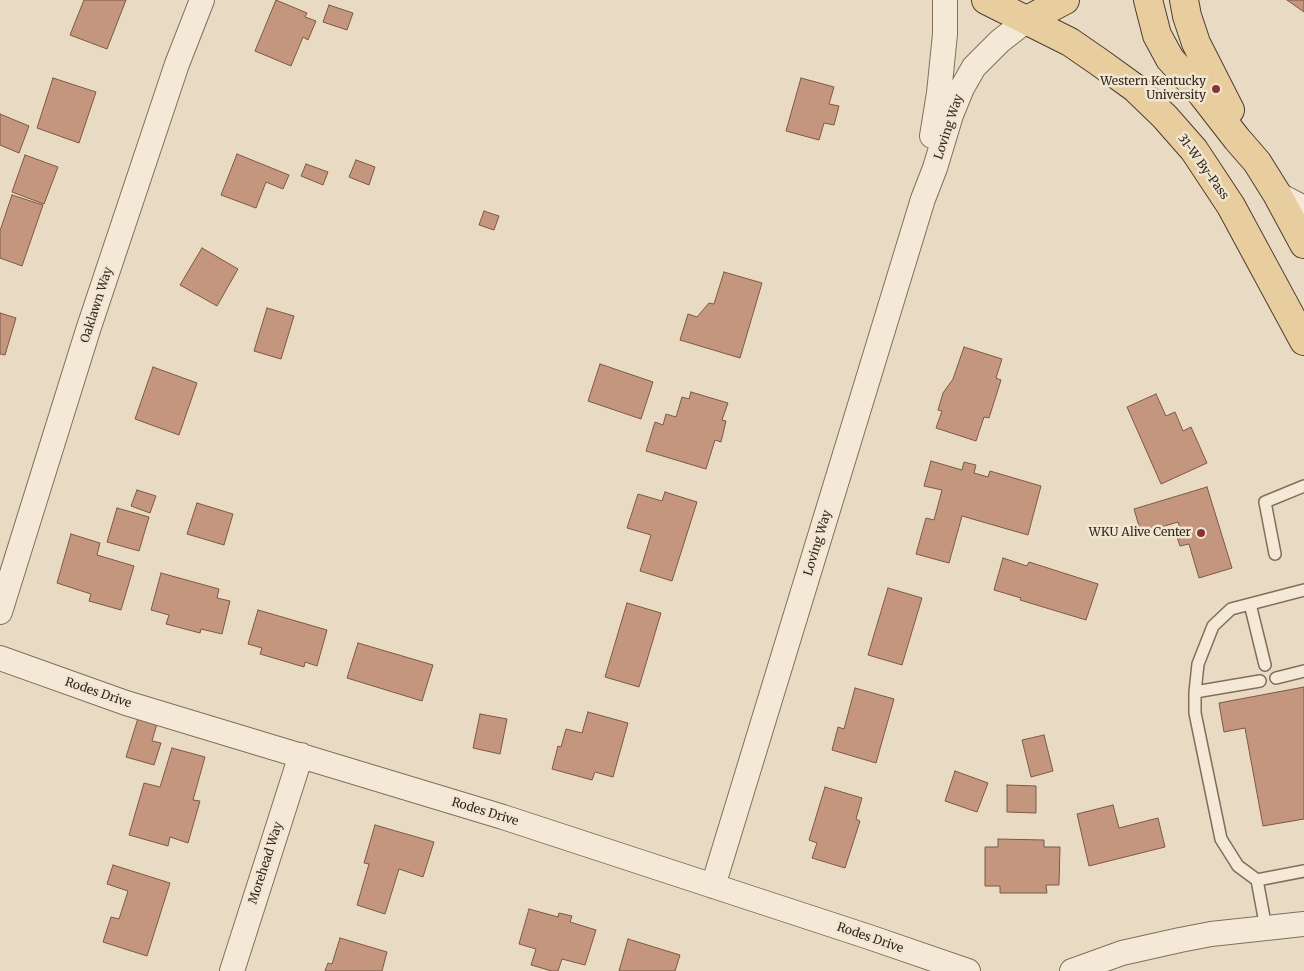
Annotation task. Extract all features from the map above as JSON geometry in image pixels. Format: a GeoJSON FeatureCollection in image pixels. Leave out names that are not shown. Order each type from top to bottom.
{"type":"FeatureCollection","features":[{"type":"Feature","properties":{"kind":"main road","name":"31-W By-Pass"},"geometry":{"type":"LineString","coordinates":[[986,0],[1070,42],[1135,88],[1165,117],[1194,150],[1231,206],[1304,341]]}},
{"type":"Feature","properties":{"kind":"main road"},"geometry":{"type":"LineString","coordinates":[[1027,20],[1065,0]]}},
{"type":"Feature","properties":{"kind":"main road"},"geometry":{"type":"LineString","coordinates":[[1148,0],[1157,35],[1170,59],[1202,94],[1237,140],[1257,162]]}},
{"type":"Feature","properties":{"kind":"main road"},"geometry":{"type":"LineString","coordinates":[[1184,0],[1196,43],[1212,78],[1304,244]]}},
{"type":"Feature","properties":{"kind":"street","name":"Oaklawn Way"},"geometry":{"type":"LineString","coordinates":[[0,612],[91,320],[177,64],[202,0]]}},
{"type":"Feature","properties":{"kind":"street","name":"Loving Way"},"geometry":{"type":"LineString","coordinates":[[923,199],[939,93],[945,34],[945,0]]}},
{"type":"Feature","properties":{"kind":"street","name":"Loving Way"},"geometry":{"type":"LineString","coordinates":[[713,886],[923,199],[936,168],[950,115],[974,67],[1000,41],[1027,20]]}},
{"type":"Feature","properties":{"kind":"street"},"geometry":{"type":"LineString","coordinates":[[1278,194],[1304,208]]}},
{"type":"Feature","properties":{"kind":"street","name":"Rodes Drive"},"geometry":{"type":"LineString","coordinates":[[0,658],[126,703],[512,820],[968,971]]}},
{"type":"Feature","properties":{"kind":"street","name":"Morehead Way"},"geometry":{"type":"LineString","coordinates":[[232,971],[301,755]]}},
{"type":"Feature","properties":{"kind":"street"},"geometry":{"type":"LineString","coordinates":[[1072,971],[1122,953],[1161,944],[1211,934],[1304,924]]}},
{"type":"Feature","properties":{"kind":"lane"},"geometry":{"type":"LineString","coordinates":[[1275,554],[1265,502],[1304,486]]}},
{"type":"Feature","properties":{"kind":"lane"},"geometry":{"type":"LineString","coordinates":[[1266,928],[1257,880],[1238,866],[1220,839],[1195,713],[1198,664],[1213,626],[1231,609],[1304,590]]}},
{"type":"Feature","properties":{"kind":"lane"},"geometry":{"type":"LineString","coordinates":[[1250,604],[1265,665]]}},
{"type":"Feature","properties":{"kind":"lane"},"geometry":{"type":"LineString","coordinates":[[1276,678],[1304,671]]}},
{"type":"Feature","properties":{"kind":"lane"},"geometry":{"type":"LineString","coordinates":[[1195,692],[1260,681]]}},
{"type":"Feature","properties":{"kind":"lane"},"geometry":{"type":"LineString","coordinates":[[1257,880],[1304,871]]}},
{"type":"Feature","properties":{"kind":"building"},"geometry":{"type":"Polygon","coordinates":[[[84,0],[126,0],[107,49],[70,35],[84,0]]]}},
{"type":"Feature","properties":{"kind":"building"},"geometry":{"type":"Polygon","coordinates":[[[276,0],[307,13],[305,17],[316,21],[308,40],[303,37],[291,66],[255,51],[276,0]]]}},
{"type":"Feature","properties":{"kind":"building"},"geometry":{"type":"Polygon","coordinates":[[[1287,0],[1304,0],[1304,12],[1287,0]]]}},
{"type":"Feature","properties":{"kind":"building"},"geometry":{"type":"Polygon","coordinates":[[[329,5],[353,13],[347,30],[323,22],[329,5]]]}},
{"type":"Feature","properties":{"kind":"building"},"geometry":{"type":"Polygon","coordinates":[[[53,78],[96,92],[79,143],[37,128],[53,78]]]}},
{"type":"Feature","properties":{"kind":"building"},"geometry":{"type":"Polygon","coordinates":[[[801,78],[834,87],[829,104],[839,106],[834,125],[824,123],[819,140],[786,131],[801,78]]]}},
{"type":"Feature","properties":{"kind":"building"},"geometry":{"type":"Polygon","coordinates":[[[0,114],[29,126],[19,153],[0,145],[0,114]]]}},
{"type":"Feature","properties":{"kind":"building"},"geometry":{"type":"Polygon","coordinates":[[[237,154],[289,175],[283,189],[266,182],[256,208],[221,195],[237,154]]]}},
{"type":"Feature","properties":{"kind":"building"},"geometry":{"type":"Polygon","coordinates":[[[25,155],[58,167],[44,204],[12,192],[25,155]]]}},
{"type":"Feature","properties":{"kind":"building"},"geometry":{"type":"Polygon","coordinates":[[[356,160],[375,167],[369,185],[349,177],[356,160]]]}},
{"type":"Feature","properties":{"kind":"building"},"geometry":{"type":"Polygon","coordinates":[[[306,164],[328,172],[323,185],[301,176],[306,164]]]}},
{"type":"Feature","properties":{"kind":"building"},"geometry":{"type":"Polygon","coordinates":[[[12,195],[43,205],[22,266],[0,258],[0,231],[12,195]]]}},
{"type":"Feature","properties":{"kind":"building"},"geometry":{"type":"Polygon","coordinates":[[[484,211],[499,216],[494,230],[479,225],[484,211]]]}},
{"type":"Feature","properties":{"kind":"building"},"geometry":{"type":"Polygon","coordinates":[[[202,248],[238,269],[217,306],[180,285],[202,248]]]}},
{"type":"Feature","properties":{"kind":"building"},"geometry":{"type":"Polygon","coordinates":[[[724,272],[762,283],[740,358],[680,340],[688,314],[697,317],[709,303],[714,304],[724,272]]]}},
{"type":"Feature","properties":{"kind":"building"},"geometry":{"type":"Polygon","coordinates":[[[267,308],[294,316],[281,359],[254,351],[267,308]]]}},
{"type":"Feature","properties":{"kind":"building"},"geometry":{"type":"Polygon","coordinates":[[[0,313],[16,318],[5,355],[0,354],[0,313]]]}},
{"type":"Feature","properties":{"kind":"building"},"geometry":{"type":"Polygon","coordinates":[[[964,347],[1002,359],[996,378],[1001,380],[989,418],[984,417],[976,441],[936,428],[942,411],[938,410],[943,393],[953,379],[964,347]]]}},
{"type":"Feature","properties":{"kind":"building"},"geometry":{"type":"Polygon","coordinates":[[[600,364],[653,382],[641,419],[588,401],[600,364]]]}},
{"type":"Feature","properties":{"kind":"building"},"geometry":{"type":"Polygon","coordinates":[[[153,367],[197,383],[179,435],[135,419],[153,367]]]}},
{"type":"Feature","properties":{"kind":"building"},"geometry":{"type":"Polygon","coordinates":[[[691,392],[728,403],[722,420],[726,421],[721,442],[715,440],[706,469],[646,451],[655,422],[663,425],[666,414],[676,417],[682,397],[689,399],[691,392]]]}},
{"type":"Feature","properties":{"kind":"building"},"geometry":{"type":"Polygon","coordinates":[[[1156,394],[1166,416],[1175,412],[1183,431],[1191,427],[1207,463],[1161,484],[1127,407],[1156,394]]]}},
{"type":"Feature","properties":{"kind":"building"},"geometry":{"type":"Polygon","coordinates":[[[931,461],[962,470],[964,462],[976,465],[974,473],[988,477],[990,471],[1041,486],[1028,535],[962,516],[949,563],[916,554],[926,518],[934,520],[942,490],[924,486],[931,461]]]}},
{"type":"Feature","properties":{"kind":"building","name":"WKU Alive Center"},"geometry":{"type":"Polygon","coordinates":[[[1207,487],[1232,568],[1199,578],[1189,544],[1180,546],[1176,534],[1181,532],[1178,522],[1141,533],[1134,509],[1207,487]]]}},
{"type":"Feature","properties":{"kind":"building"},"geometry":{"type":"Polygon","coordinates":[[[137,490],[156,496],[150,513],[131,506],[137,490]]]}},
{"type":"Feature","properties":{"kind":"building"},"geometry":{"type":"Polygon","coordinates":[[[665,492],[697,502],[672,581],[640,571],[651,535],[627,528],[638,494],[662,501],[665,492]]]}},
{"type":"Feature","properties":{"kind":"building"},"geometry":{"type":"Polygon","coordinates":[[[197,503],[233,514],[224,545],[187,534],[197,503]]]}},
{"type":"Feature","properties":{"kind":"building"},"geometry":{"type":"Polygon","coordinates":[[[117,508],[149,517],[139,551],[107,542],[117,508]]]}},
{"type":"Feature","properties":{"kind":"building"},"geometry":{"type":"Polygon","coordinates":[[[71,534],[100,543],[97,555],[134,566],[121,610],[89,601],[91,594],[57,583],[71,534]]]}},
{"type":"Feature","properties":{"kind":"building"},"geometry":{"type":"Polygon","coordinates":[[[1003,558],[1027,566],[1029,562],[1098,584],[1086,620],[994,590],[1003,558]]]}},
{"type":"Feature","properties":{"kind":"building"},"geometry":{"type":"Polygon","coordinates":[[[161,573],[219,589],[217,598],[230,601],[222,634],[201,629],[200,633],[166,624],[169,615],[151,610],[161,573]]]}},
{"type":"Feature","properties":{"kind":"building"},"geometry":{"type":"Polygon","coordinates":[[[888,588],[922,598],[902,665],[868,655],[888,588]]]}},
{"type":"Feature","properties":{"kind":"building"},"geometry":{"type":"Polygon","coordinates":[[[627,603],[661,613],[639,687],[605,677],[627,603]]]}},
{"type":"Feature","properties":{"kind":"building"},"geometry":{"type":"Polygon","coordinates":[[[258,610],[327,630],[317,666],[305,662],[304,667],[260,654],[262,648],[248,644],[258,610]]]}},
{"type":"Feature","properties":{"kind":"building"},"geometry":{"type":"Polygon","coordinates":[[[358,643],[433,665],[422,701],[347,678],[358,643]]]}},
{"type":"Feature","properties":{"kind":"building"},"geometry":{"type":"Polygon","coordinates":[[[1304,687],[1304,819],[1263,826],[1245,728],[1224,732],[1219,703],[1304,687]]]}},
{"type":"Feature","properties":{"kind":"building"},"geometry":{"type":"Polygon","coordinates":[[[855,688],[894,699],[876,763],[832,750],[838,727],[844,729],[855,688]]]}},
{"type":"Feature","properties":{"kind":"building"},"geometry":{"type":"Polygon","coordinates":[[[588,712],[628,723],[613,777],[595,772],[592,780],[552,769],[558,746],[561,747],[566,729],[582,733],[588,712]]]}},
{"type":"Feature","properties":{"kind":"building"},"geometry":{"type":"Polygon","coordinates":[[[480,714],[507,719],[500,754],[473,748],[480,714]]]}},
{"type":"Feature","properties":{"kind":"building"},"geometry":{"type":"Polygon","coordinates":[[[139,715],[158,720],[152,741],[161,743],[154,765],[126,757],[139,715]]]}},
{"type":"Feature","properties":{"kind":"building"},"geometry":{"type":"Polygon","coordinates":[[[1044,735],[1053,771],[1031,777],[1022,740],[1044,735]]]}},
{"type":"Feature","properties":{"kind":"building"},"geometry":{"type":"Polygon","coordinates":[[[172,748],[205,757],[193,800],[200,801],[188,843],[170,837],[168,846],[129,835],[144,783],[160,787],[172,748]]]}},
{"type":"Feature","properties":{"kind":"building"},"geometry":{"type":"Polygon","coordinates":[[[955,771],[988,783],[977,812],[945,801],[955,771]]]}},
{"type":"Feature","properties":{"kind":"building"},"geometry":{"type":"Polygon","coordinates":[[[1007,785],[1036,786],[1036,813],[1007,812],[1007,785]]]}},
{"type":"Feature","properties":{"kind":"building"},"geometry":{"type":"Polygon","coordinates":[[[825,787],[862,798],[856,819],[860,821],[845,868],[812,858],[817,843],[809,840],[825,787]]]}},
{"type":"Feature","properties":{"kind":"building"},"geometry":{"type":"Polygon","coordinates":[[[1113,805],[1119,828],[1158,818],[1165,847],[1089,866],[1077,814],[1113,805]]]}},
{"type":"Feature","properties":{"kind":"building"},"geometry":{"type":"Polygon","coordinates":[[[375,825],[434,842],[423,877],[399,869],[385,914],[357,905],[369,864],[364,863],[375,825]]]}},
{"type":"Feature","properties":{"kind":"building"},"geometry":{"type":"Polygon","coordinates":[[[998,839],[1044,840],[1044,847],[1060,847],[1059,885],[1046,885],[1047,893],[1000,893],[1000,886],[985,886],[985,847],[998,847],[998,839]]]}},
{"type":"Feature","properties":{"kind":"building"},"geometry":{"type":"Polygon","coordinates":[[[113,865],[170,883],[147,956],[103,942],[111,917],[119,919],[128,891],[107,884],[113,865]]]}},
{"type":"Feature","properties":{"kind":"building"},"geometry":{"type":"Polygon","coordinates":[[[529,909],[558,917],[559,913],[572,916],[570,922],[596,930],[585,965],[562,959],[558,971],[552,971],[531,965],[536,949],[519,944],[529,909]]]}},
{"type":"Feature","properties":{"kind":"building"},"geometry":{"type":"Polygon","coordinates":[[[340,938],[387,952],[382,971],[325,971],[328,963],[332,964],[340,938]]]}},
{"type":"Feature","properties":{"kind":"building"},"geometry":{"type":"Polygon","coordinates":[[[628,939],[680,955],[675,971],[619,971],[628,939]]]}},
{"type":"Feature","properties":{"kind":"place","name":"Western Kentucky University"},"geometry":{"type":"Point","coordinates":[1216,89]}},
{"type":"Feature","properties":{"kind":"place","name":"WKU Alive Center"},"geometry":{"type":"Point","coordinates":[1201,533]}}]}
